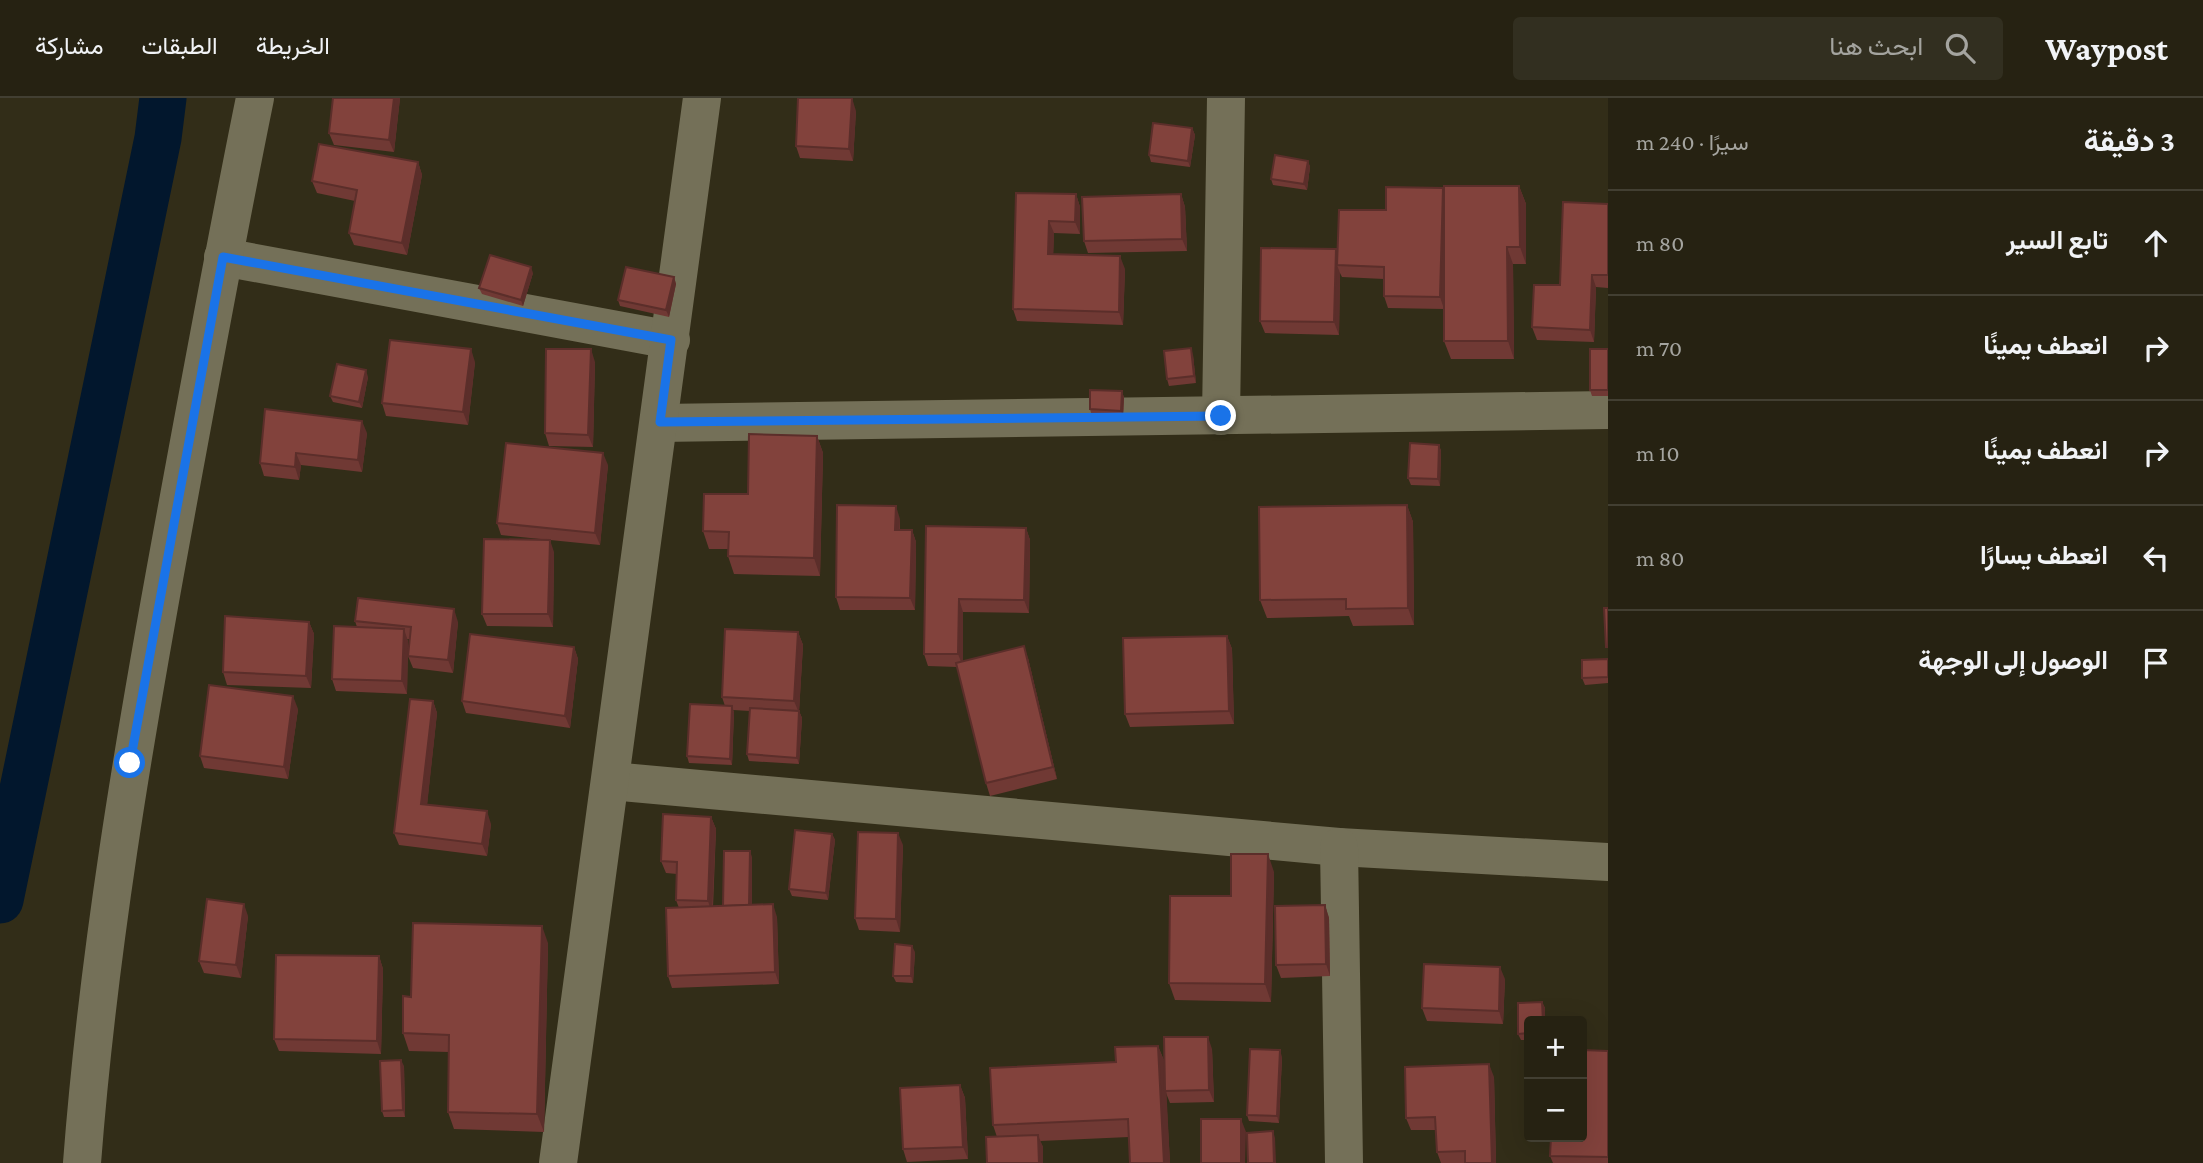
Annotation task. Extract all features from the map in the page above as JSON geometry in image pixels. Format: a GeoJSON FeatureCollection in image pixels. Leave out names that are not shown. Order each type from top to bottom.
{"type":"FeatureCollection","features":[{"type":"Feature","properties":{"kind":"street"},"geometry":{"type":"LineString","coordinates":[[82,1163],[89,1076],[130,763],[255,98]]}},
{"type":"Feature","properties":{"kind":"street"},"geometry":{"type":"LineString","coordinates":[[558,1163],[702,98]]}},
{"type":"Feature","properties":{"kind":"street"},"geometry":{"type":"LineString","coordinates":[[1221,416],[1226,98]]}},
{"type":"Feature","properties":{"kind":"street"},"geometry":{"type":"LineString","coordinates":[[223,257],[671,340]]}},
{"type":"Feature","properties":{"kind":"street"},"geometry":{"type":"LineString","coordinates":[[660,422],[1608,410]]}},
{"type":"Feature","properties":{"kind":"street"},"geometry":{"type":"LineString","coordinates":[[611,781],[1339,847],[1608,862]]}},
{"type":"Feature","properties":{"kind":"street"},"geometry":{"type":"LineString","coordinates":[[1339,847],[1344,1163]]}},
{"type":"Feature","properties":{"kind":"building"},"geometry":{"type":"Polygon","coordinates":[[[333,98],[394,98],[389,140],[329,133],[333,98]]]}},
{"type":"Feature","properties":{"kind":"building"},"geometry":{"type":"Polygon","coordinates":[[[798,98],[852,98],[849,149],[796,146],[798,98]]]}},
{"type":"Feature","properties":{"kind":"building"},"geometry":{"type":"Polygon","coordinates":[[[1153,123],[1192,128],[1188,161],[1149,155],[1153,123]]]}},
{"type":"Feature","properties":{"kind":"building"},"geometry":{"type":"Polygon","coordinates":[[[319,144],[418,162],[402,243],[349,233],[357,190],[312,181],[319,144]]]}},
{"type":"Feature","properties":{"kind":"building"},"geometry":{"type":"Polygon","coordinates":[[[1275,155],[1308,161],[1304,184],[1271,179],[1275,155]]]}},
{"type":"Feature","properties":{"kind":"building"},"geometry":{"type":"Polygon","coordinates":[[[1444,186],[1519,186],[1520,247],[1507,247],[1508,341],[1444,341],[1444,186]]]}},
{"type":"Feature","properties":{"kind":"building"},"geometry":{"type":"Polygon","coordinates":[[[1386,187],[1443,188],[1440,297],[1384,296],[1384,267],[1337,265],[1339,210],[1386,210],[1386,187]]]}},
{"type":"Feature","properties":{"kind":"building"},"geometry":{"type":"Polygon","coordinates":[[[1016,193],[1076,194],[1075,222],[1049,221],[1048,254],[1120,256],[1119,312],[1013,309],[1016,193]]]}},
{"type":"Feature","properties":{"kind":"building"},"geometry":{"type":"Polygon","coordinates":[[[1181,194],[1182,239],[1084,241],[1082,197],[1181,194]]]}},
{"type":"Feature","properties":{"kind":"building"},"geometry":{"type":"Polygon","coordinates":[[[1563,202],[1608,204],[1608,275],[1592,275],[1590,330],[1532,327],[1534,285],[1560,285],[1563,202]]]}},
{"type":"Feature","properties":{"kind":"building"},"geometry":{"type":"Polygon","coordinates":[[[1261,248],[1336,249],[1334,322],[1260,321],[1261,248]]]}},
{"type":"Feature","properties":{"kind":"building"},"geometry":{"type":"Polygon","coordinates":[[[490,255],[531,267],[521,300],[479,288],[490,255]]]}},
{"type":"Feature","properties":{"kind":"building"},"geometry":{"type":"Polygon","coordinates":[[[626,267],[674,277],[666,310],[618,300],[626,267]]]}},
{"type":"Feature","properties":{"kind":"building"},"geometry":{"type":"Polygon","coordinates":[[[390,340],[471,349],[463,412],[382,403],[390,340]]]}},
{"type":"Feature","properties":{"kind":"building"},"geometry":{"type":"Polygon","coordinates":[[[1191,348],[1194,376],[1167,379],[1164,351],[1191,348]]]}},
{"type":"Feature","properties":{"kind":"building"},"geometry":{"type":"Polygon","coordinates":[[[546,349],[591,349],[588,435],[545,433],[546,349]]]}},
{"type":"Feature","properties":{"kind":"building"},"geometry":{"type":"Polygon","coordinates":[[[1590,349],[1608,349],[1608,390],[1590,390],[1590,349]]]}},
{"type":"Feature","properties":{"kind":"building"},"geometry":{"type":"Polygon","coordinates":[[[337,364],[366,370],[359,402],[330,396],[337,364]]]}},
{"type":"Feature","properties":{"kind":"building"},"geometry":{"type":"Polygon","coordinates":[[[1090,390],[1122,391],[1121,411],[1090,409],[1090,390]]]}},
{"type":"Feature","properties":{"kind":"building"},"geometry":{"type":"Polygon","coordinates":[[[265,409],[362,421],[358,460],[296,453],[295,467],[260,463],[265,409]]]}},
{"type":"Feature","properties":{"kind":"building"},"geometry":{"type":"Polygon","coordinates":[[[749,434],[817,436],[814,558],[728,556],[729,532],[703,531],[704,494],[748,494],[749,434]]]}},
{"type":"Feature","properties":{"kind":"building"},"geometry":{"type":"Polygon","coordinates":[[[506,443],[603,453],[595,533],[497,523],[506,443]]]}},
{"type":"Feature","properties":{"kind":"building"},"geometry":{"type":"Polygon","coordinates":[[[1410,443],[1439,445],[1438,479],[1408,478],[1410,443]]]}},
{"type":"Feature","properties":{"kind":"building"},"geometry":{"type":"Polygon","coordinates":[[[837,505],[896,506],[895,530],[912,530],[910,598],[836,597],[837,505]]]}},
{"type":"Feature","properties":{"kind":"building"},"geometry":{"type":"Polygon","coordinates":[[[1407,505],[1408,608],[1346,609],[1346,599],[1260,600],[1259,507],[1407,505]]]}},
{"type":"Feature","properties":{"kind":"building"},"geometry":{"type":"Polygon","coordinates":[[[926,526],[1026,528],[1024,600],[959,599],[958,654],[924,654],[926,526]]]}},
{"type":"Feature","properties":{"kind":"building"},"geometry":{"type":"Polygon","coordinates":[[[484,539],[550,540],[548,614],[482,614],[484,539]]]}},
{"type":"Feature","properties":{"kind":"building"},"geometry":{"type":"Polygon","coordinates":[[[358,598],[454,609],[448,660],[408,656],[411,627],[355,621],[358,598]]]}},
{"type":"Feature","properties":{"kind":"building"},"geometry":{"type":"Polygon","coordinates":[[[1604,608],[1608,608],[1608,647],[1606,647],[1604,608]]]}},
{"type":"Feature","properties":{"kind":"building"},"geometry":{"type":"Polygon","coordinates":[[[225,616],[309,622],[306,676],[223,672],[225,616]]]}},
{"type":"Feature","properties":{"kind":"building"},"geometry":{"type":"Polygon","coordinates":[[[334,626],[404,629],[402,681],[332,679],[334,626]]]}},
{"type":"Feature","properties":{"kind":"building"},"geometry":{"type":"Polygon","coordinates":[[[725,629],[798,632],[794,701],[722,697],[725,629]]]}},
{"type":"Feature","properties":{"kind":"building"},"geometry":{"type":"Polygon","coordinates":[[[470,634],[574,647],[565,716],[462,701],[470,634]]]}},
{"type":"Feature","properties":{"kind":"building"},"geometry":{"type":"Polygon","coordinates":[[[1227,636],[1229,711],[1125,714],[1123,638],[1227,636]]]}},
{"type":"Feature","properties":{"kind":"building"},"geometry":{"type":"Polygon","coordinates":[[[1024,646],[1053,767],[986,783],[956,663],[1024,646]]]}},
{"type":"Feature","properties":{"kind":"building"},"geometry":{"type":"Polygon","coordinates":[[[1608,659],[1608,677],[1582,678],[1582,660],[1608,659]]]}},
{"type":"Feature","properties":{"kind":"building"},"geometry":{"type":"Polygon","coordinates":[[[209,685],[293,696],[284,767],[200,756],[209,685]]]}},
{"type":"Feature","properties":{"kind":"building"},"geometry":{"type":"Polygon","coordinates":[[[410,699],[433,701],[421,804],[487,811],[482,844],[394,833],[410,699]]]}},
{"type":"Feature","properties":{"kind":"building"},"geometry":{"type":"Polygon","coordinates":[[[690,704],[732,706],[730,759],[687,756],[690,704]]]}},
{"type":"Feature","properties":{"kind":"building"},"geometry":{"type":"Polygon","coordinates":[[[750,708],[799,711],[797,758],[747,754],[750,708]]]}},
{"type":"Feature","properties":{"kind":"building"},"geometry":{"type":"Polygon","coordinates":[[[663,814],[711,817],[708,901],[676,900],[677,862],[661,861],[663,814]]]}},
{"type":"Feature","properties":{"kind":"building"},"geometry":{"type":"Polygon","coordinates":[[[795,830],[832,834],[826,893],[789,889],[795,830]]]}},
{"type":"Feature","properties":{"kind":"building"},"geometry":{"type":"Polygon","coordinates":[[[858,832],[898,833],[896,919],[855,918],[858,832]]]}},
{"type":"Feature","properties":{"kind":"building"},"geometry":{"type":"Polygon","coordinates":[[[724,851],[750,851],[749,905],[723,906],[724,851]]]}},
{"type":"Feature","properties":{"kind":"building"},"geometry":{"type":"Polygon","coordinates":[[[1231,854],[1268,854],[1265,984],[1169,983],[1170,896],[1231,896],[1231,854]]]}},
{"type":"Feature","properties":{"kind":"building"},"geometry":{"type":"Polygon","coordinates":[[[207,899],[244,904],[236,965],[199,961],[207,899]]]}},
{"type":"Feature","properties":{"kind":"building"},"geometry":{"type":"Polygon","coordinates":[[[773,904],[775,972],[668,976],[666,908],[773,904]]]}},
{"type":"Feature","properties":{"kind":"building"},"geometry":{"type":"Polygon","coordinates":[[[1325,905],[1326,964],[1276,965],[1275,906],[1325,905]]]}},
{"type":"Feature","properties":{"kind":"building"},"geometry":{"type":"Polygon","coordinates":[[[413,923],[542,926],[537,1114],[448,1112],[449,1035],[403,1033],[403,996],[411,997],[413,923]]]}},
{"type":"Feature","properties":{"kind":"building"},"geometry":{"type":"Polygon","coordinates":[[[895,944],[912,946],[911,976],[893,976],[895,944]]]}},
{"type":"Feature","properties":{"kind":"building"},"geometry":{"type":"Polygon","coordinates":[[[276,955],[379,956],[377,1041],[274,1039],[276,955]]]}},
{"type":"Feature","properties":{"kind":"building"},"geometry":{"type":"Polygon","coordinates":[[[1424,964],[1500,967],[1499,1011],[1422,1008],[1424,964]]]}},
{"type":"Feature","properties":{"kind":"building"},"geometry":{"type":"Polygon","coordinates":[[[1542,1002],[1543,1016],[1524,1016],[1524,1033],[1518,1034],[1518,1003],[1542,1002]]]}},
{"type":"Feature","properties":{"kind":"building"},"geometry":{"type":"Polygon","coordinates":[[[1164,1037],[1208,1037],[1209,1090],[1165,1091],[1164,1037]]]}},
{"type":"Feature","properties":{"kind":"building"},"geometry":{"type":"Polygon","coordinates":[[[1158,1046],[1164,1163],[1130,1163],[1128,1119],[993,1125],[990,1068],[1116,1062],[1115,1047],[1158,1046]]]}},
{"type":"Feature","properties":{"kind":"building"},"geometry":{"type":"Polygon","coordinates":[[[1250,1049],[1280,1050],[1277,1116],[1247,1115],[1250,1049]]]}},
{"type":"Feature","properties":{"kind":"building"},"geometry":{"type":"Polygon","coordinates":[[[1587,1050],[1608,1051],[1608,1157],[1550,1156],[1551,1142],[1587,1142],[1587,1050]]]}},
{"type":"Feature","properties":{"kind":"building"},"geometry":{"type":"Polygon","coordinates":[[[401,1060],[403,1110],[382,1111],[380,1061],[401,1060]]]}},
{"type":"Feature","properties":{"kind":"building"},"geometry":{"type":"Polygon","coordinates":[[[1489,1064],[1492,1163],[1465,1163],[1465,1151],[1437,1152],[1435,1117],[1406,1118],[1405,1067],[1489,1064]]]}},
{"type":"Feature","properties":{"kind":"building"},"geometry":{"type":"Polygon","coordinates":[[[960,1085],[963,1147],[903,1149],[900,1088],[960,1085]]]}},
{"type":"Feature","properties":{"kind":"building"},"geometry":{"type":"Polygon","coordinates":[[[1201,1119],[1241,1119],[1241,1163],[1201,1163],[1201,1119]]]}},
{"type":"Feature","properties":{"kind":"building"},"geometry":{"type":"Polygon","coordinates":[[[1273,1131],[1274,1163],[1248,1163],[1247,1133],[1273,1131]]]}},
{"type":"Feature","properties":{"kind":"building"},"geometry":{"type":"Polygon","coordinates":[[[1038,1135],[1039,1163],[987,1163],[986,1137],[1038,1135]]]}},
{"type":"Feature","properties":{"kind":"waterway"},"geometry":{"type":"LineString","coordinates":[[0,900],[158,138],[163,98]]}},
{"type":"Feature","properties":{"kind":"route"},"geometry":{"type":"LineString","coordinates":[[130,763],[223,257],[671,340],[660,422],[1221,416]]}}]}
